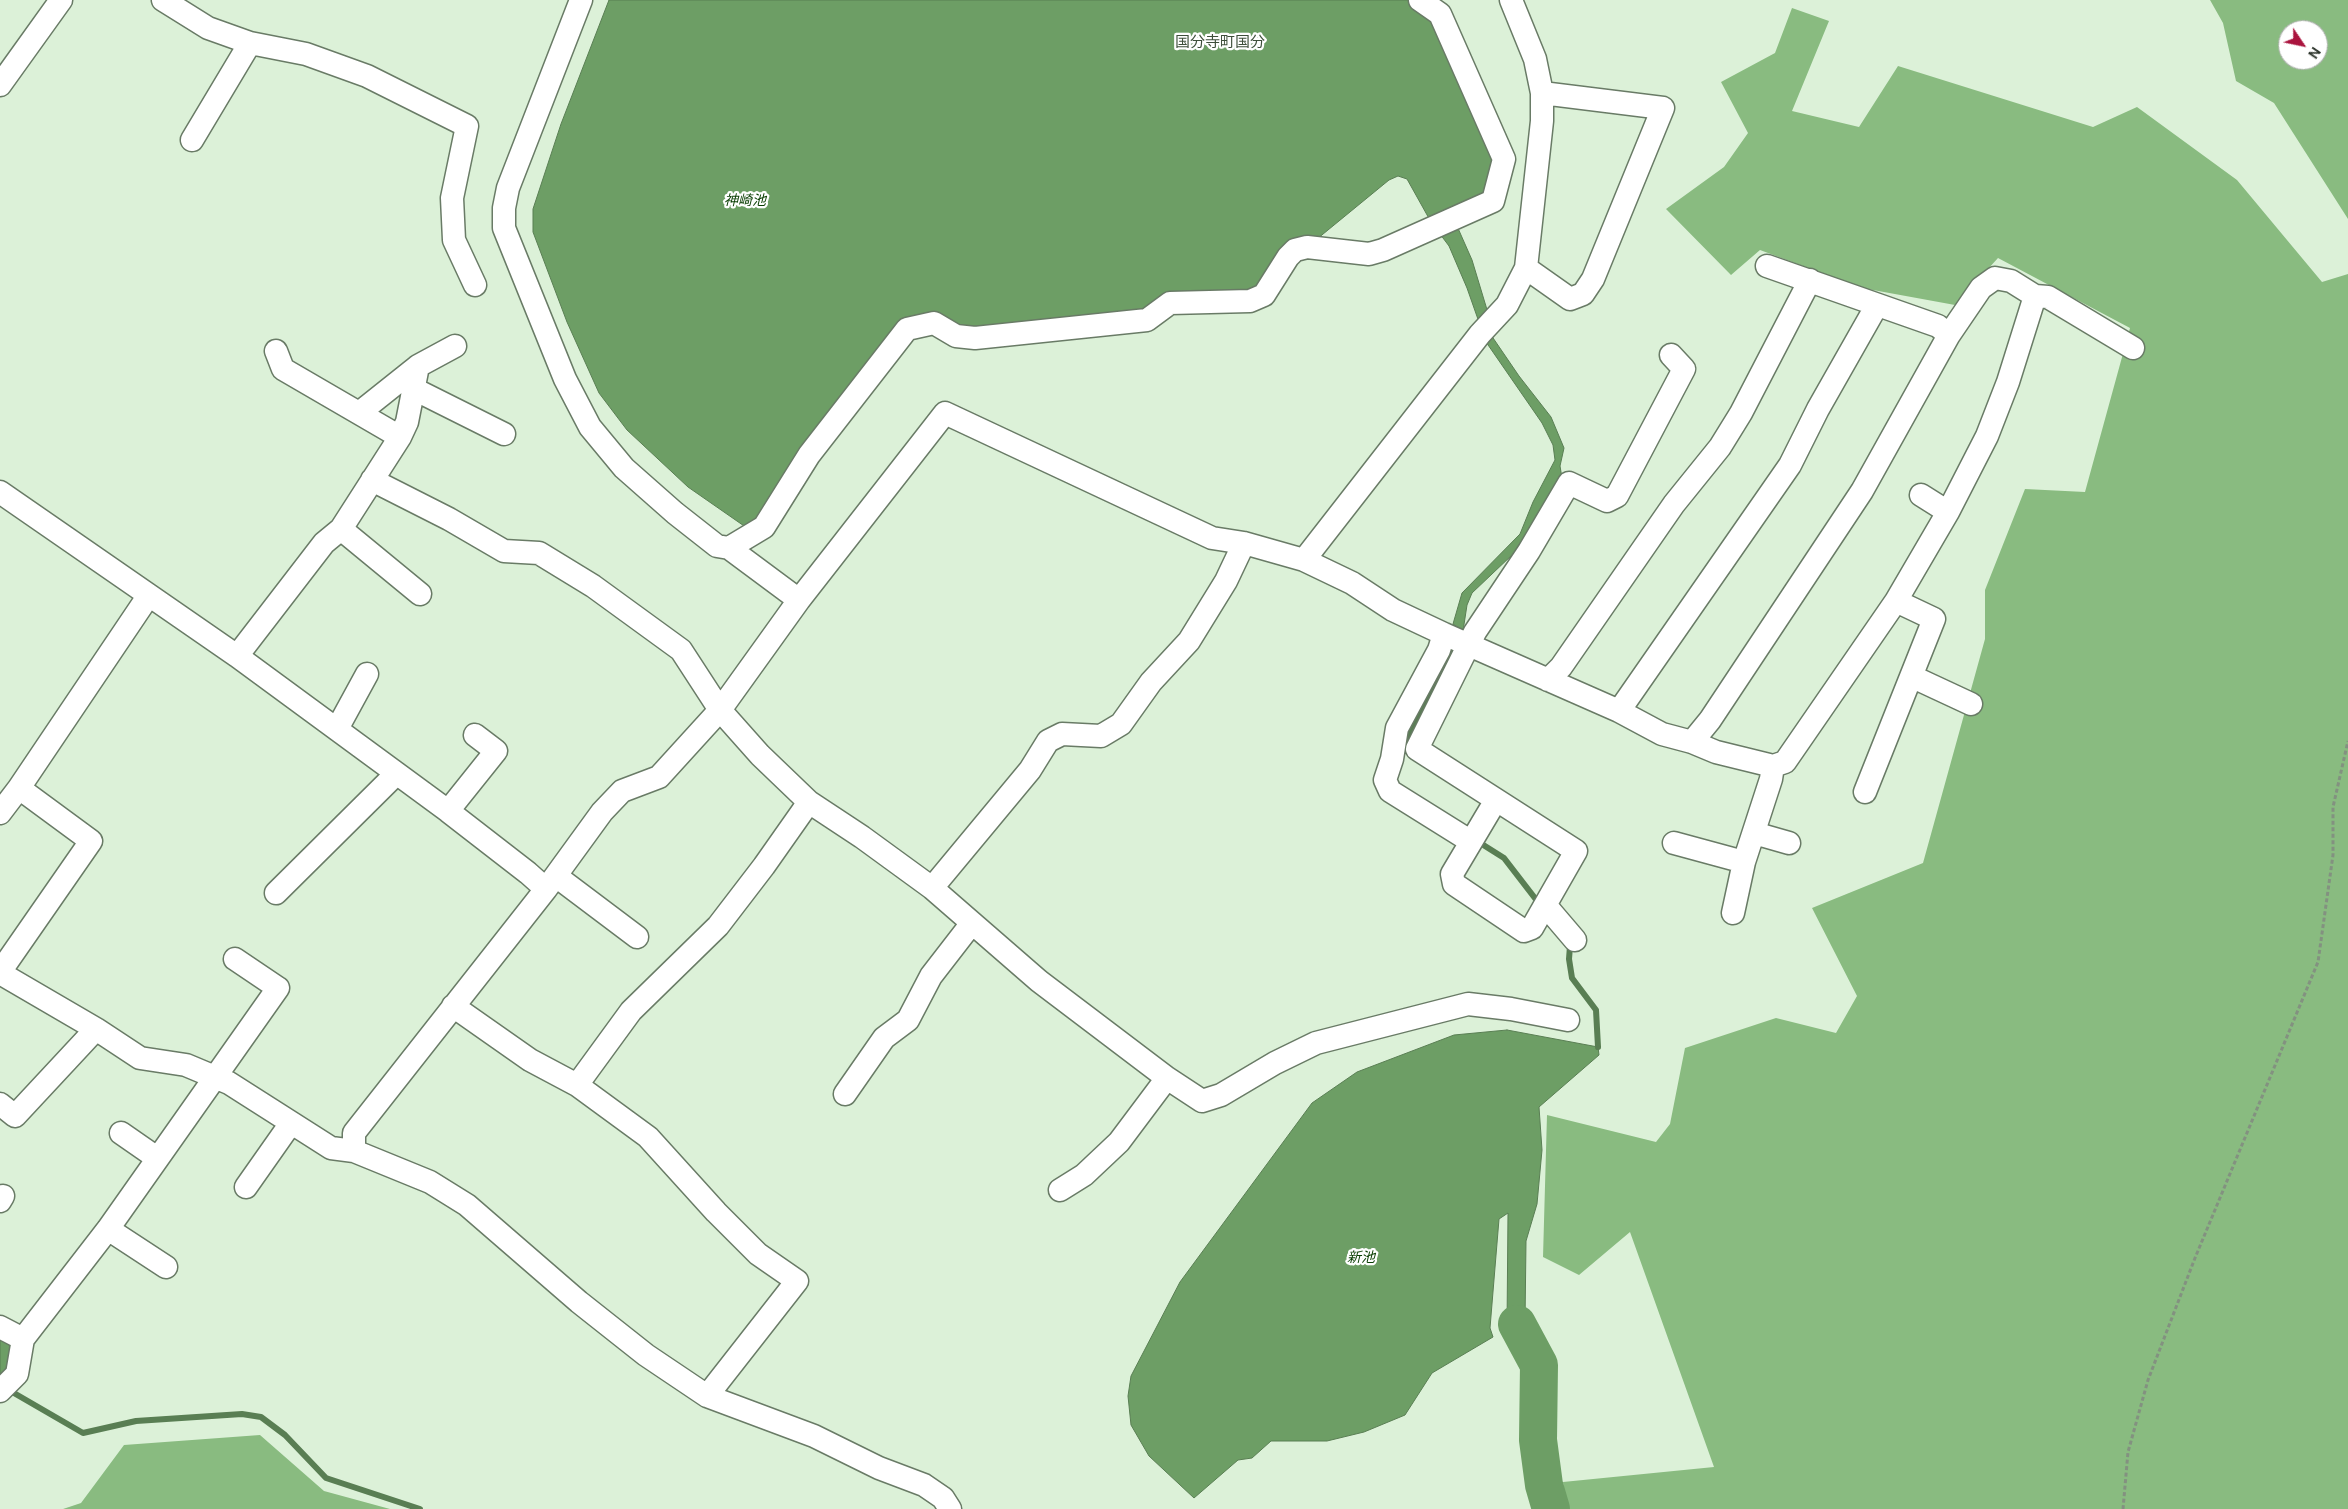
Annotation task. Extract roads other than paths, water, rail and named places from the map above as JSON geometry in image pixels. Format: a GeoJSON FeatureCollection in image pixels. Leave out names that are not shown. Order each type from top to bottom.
{"type":"FeatureCollection","features":[{"type":"Feature","properties":{"kind":"street"},"geometry":{"type":"LineString","coordinates":[[163,0],[208,28],[250,43],[306,54],[367,76],[467,126],[452,198],[454,240],[475,285]]}},
{"type":"Feature","properties":{"kind":"street"},"geometry":{"type":"LineString","coordinates":[[581,0],[508,188],[504,208],[504,228],[565,379],[590,427],[624,468],[675,513],[717,546],[729,548],[799,600]]}},
{"type":"Feature","properties":{"kind":"street"},"geometry":{"type":"LineString","coordinates":[[729,548],[764,527],[809,455],[907,328],[934,324],[956,336],[975,338],[1147,320],[1170,303],[1250,301],[1264,295],[1288,257],[1295,250],[1307,247],[1369,254],[1493,201],[1504,159],[1440,14],[1420,0]]}},
{"type":"Feature","properties":{"kind":"street"},"geometry":{"type":"LineString","coordinates":[[1304,560],[1486,328],[1507,305],[1526,268],[1542,121],[1542,93],[1535,59],[1511,0]]}},
{"type":"Feature","properties":{"kind":"street"},"geometry":{"type":"LineString","coordinates":[[0,84],[59,1]]}},
{"type":"Feature","properties":{"kind":"street"},"geometry":{"type":"LineString","coordinates":[[192,140],[250,43]]}},
{"type":"Feature","properties":{"kind":"street"},"geometry":{"type":"LineString","coordinates":[[1526,268],[1570,299],[1583,294],[1593,279],[1662,108],[1542,93]]}},
{"type":"Feature","properties":{"kind":"street"},"geometry":{"type":"LineString","coordinates":[[1767,266],[1938,326],[1949,335]]}},
{"type":"Feature","properties":{"kind":"street"},"geometry":{"type":"LineString","coordinates":[[1692,742],[1710,720],[1862,491],[1949,335],[1981,288],[1995,278],[2011,281],[2035,296],[2048,297],[2133,348]]}},
{"type":"Feature","properties":{"kind":"street"},"geometry":{"type":"LineString","coordinates":[[1548,680],[1561,667],[1674,504],[1720,447],[1741,413],[1810,280]]}},
{"type":"Feature","properties":{"kind":"street"},"geometry":{"type":"LineString","coordinates":[[354,1152],[354,1134],[609,805],[622,792],[659,777],[720,710],[799,600],[945,413],[1212,538],[1244,543],[1304,560],[1352,583],[1393,610],[1619,712],[1662,734],[1692,742],[1716,752],[1773,766],[1785,762],[1896,601],[1948,512],[1990,427],[2008,382],[2035,296]]}},
{"type":"Feature","properties":{"kind":"street"},"geometry":{"type":"LineString","coordinates":[[1619,712],[1790,465],[1818,409],[1877,305]]}},
{"type":"Feature","properties":{"kind":"street"},"geometry":{"type":"LineString","coordinates":[[359,413],[418,366],[455,346]]}},
{"type":"Feature","properties":{"kind":"street"},"geometry":{"type":"LineString","coordinates":[[276,351],[284,368],[400,437]]}},
{"type":"Feature","properties":{"kind":"street"},"geometry":{"type":"LineString","coordinates":[[1470,841],[1390,791],[1385,780],[1392,759],[1398,728],[1439,650],[1455,639],[1475,632],[1529,551],[1569,483],[1607,501],[1617,496],[1684,369],[1671,355]]}},
{"type":"Feature","properties":{"kind":"street"},"geometry":{"type":"LineString","coordinates":[[237,656],[324,543],[341,529],[400,437],[407,422],[418,366]]}},
{"type":"Feature","properties":{"kind":"street"},"geometry":{"type":"LineString","coordinates":[[414,389],[504,434]]}},
{"type":"Feature","properties":{"kind":"street"},"geometry":{"type":"LineString","coordinates":[[372,480],[449,519],[504,551],[539,553],[593,586],[682,650],[720,710],[760,755],[809,802],[862,836],[932,888],[1039,981],[1167,1078],[1202,1101],[1221,1095],[1275,1063],[1316,1043],[1468,1004],[1511,1009],[1568,1020]]}},
{"type":"Feature","properties":{"kind":"street"},"geometry":{"type":"LineString","coordinates":[[0,492],[237,656],[448,811],[551,882],[638,937]]}},
{"type":"Feature","properties":{"kind":"street"},"geometry":{"type":"LineString","coordinates":[[1921,496],[1948,512]]}},
{"type":"Feature","properties":{"kind":"street"},"geometry":{"type":"LineString","coordinates":[[341,529],[420,594]]}},
{"type":"Feature","properties":{"kind":"street"},"geometry":{"type":"LineString","coordinates":[[932,888],[1030,770],[1048,741],[1062,734],[1101,736],[1120,724],[1151,682],[1189,640],[1226,580],[1244,543]]}},
{"type":"Feature","properties":{"kind":"street"},"geometry":{"type":"LineString","coordinates":[[0,812],[149,595]]}},
{"type":"Feature","properties":{"kind":"street"},"geometry":{"type":"LineString","coordinates":[[1865,792],[1913,677],[1934,619],[1896,601]]}},
{"type":"Feature","properties":{"kind":"street"},"geometry":{"type":"LineString","coordinates":[[1455,639],[1417,748],[1576,851],[1532,928],[1524,931],[1454,884],[1452,874],[1496,800]]}},
{"type":"Feature","properties":{"kind":"street"},"geometry":{"type":"LineString","coordinates":[[337,729],[367,674]]}},
{"type":"Feature","properties":{"kind":"street"},"geometry":{"type":"LineString","coordinates":[[1913,677],[1971,704]]}},
{"type":"Feature","properties":{"kind":"street"},"geometry":{"type":"LineString","coordinates":[[448,811],[496,751],[475,735]]}},
{"type":"Feature","properties":{"kind":"street"},"geometry":{"type":"LineString","coordinates":[[1733,913],[1744,862],[1773,766]]}},
{"type":"Feature","properties":{"kind":"street"},"geometry":{"type":"LineString","coordinates":[[276,893],[396,774]]}},
{"type":"Feature","properties":{"kind":"street"},"geometry":{"type":"LineString","coordinates":[[18,788],[91,842],[0,973],[96,1029],[140,1058],[186,1066],[229,1083],[330,1148],[354,1152],[430,1182],[467,1205],[578,1302],[646,1355],[707,1396],[814,1436],[879,1468],[924,1485],[942,1498],[950,1509]]}},
{"type":"Feature","properties":{"kind":"street"},"geometry":{"type":"LineString","coordinates":[[577,1086],[632,1011],[718,926],[764,866],[809,802]]}},
{"type":"Feature","properties":{"kind":"street"},"geometry":{"type":"LineString","coordinates":[[1754,833],[1789,843]]}},
{"type":"Feature","properties":{"kind":"street"},"geometry":{"type":"LineString","coordinates":[[1674,843],[1744,862]]}},
{"type":"Feature","properties":{"kind":"street"},"geometry":{"type":"LineString","coordinates":[[1546,906],[1575,940]]}},
{"type":"Feature","properties":{"kind":"street"},"geometry":{"type":"LineString","coordinates":[[845,1094],[884,1038],[908,1020],[931,976],[972,923]]}},
{"type":"Feature","properties":{"kind":"street"},"geometry":{"type":"LineString","coordinates":[[6,1385],[17,1374],[23,1339],[108,1229],[278,988],[235,959]]}},
{"type":"Feature","properties":{"kind":"street"},"geometry":{"type":"LineString","coordinates":[[453,1006],[530,1060],[577,1086],[648,1137],[716,1212],[758,1254],[797,1281],[707,1396]]}},
{"type":"Feature","properties":{"kind":"street"},"geometry":{"type":"LineString","coordinates":[[0,1104],[15,1116],[96,1029]]}},
{"type":"Feature","properties":{"kind":"street"},"geometry":{"type":"LineString","coordinates":[[1060,1190],[1084,1175],[1119,1142],[1167,1078]]}},
{"type":"Feature","properties":{"kind":"street"},"geometry":{"type":"LineString","coordinates":[[246,1187],[291,1123]]}},
{"type":"Feature","properties":{"kind":"street"},"geometry":{"type":"LineString","coordinates":[[121,1133],[158,1158]]}},
{"type":"Feature","properties":{"kind":"street"},"geometry":{"type":"LineString","coordinates":[[108,1229],[166,1267]]}},
{"type":"Feature","properties":{"kind":"street"},"geometry":{"type":"LineString","coordinates":[[0,1327],[23,1339]]}},
{"type":"Feature","properties":{"kind":"water","name":"神崎池"},"geometry":{"type":"Polygon","coordinates":[[[609,0],[1408,0],[1429,16],[1498,154],[1495,184],[1457,226],[1472,260],[1488,313],[1491,335],[1519,376],[1551,417],[1564,448],[1560,466],[1562,478],[1532,536],[1472,593],[1467,605],[1463,631],[1453,624],[1462,593],[1520,534],[1533,502],[1555,460],[1553,445],[1542,423],[1486,342],[1467,288],[1449,246],[1431,222],[1407,179],[1398,176],[1389,180],[1317,239],[1261,289],[1148,314],[975,332],[924,315],[767,512],[747,528],[688,487],[627,430],[599,393],[567,322],[533,232],[533,209],[561,124],[609,0]]]}},
{"type":"Feature","properties":{"kind":"water","name":"新池"},"geometry":{"type":"Polygon","coordinates":[[[1507,1030],[1598,1047],[1599,1055],[1539,1107],[1542,1150],[1537,1204],[1526,1241],[1525,1322],[1507,1327],[1508,1213],[1499,1219],[1490,1328],[1493,1337],[1432,1373],[1405,1415],[1364,1432],[1327,1441],[1271,1441],[1252,1458],[1238,1460],[1194,1498],[1149,1456],[1131,1425],[1128,1396],[1131,1376],[1180,1282],[1312,1103],[1357,1072],[1454,1035],[1507,1030]]]}},
{"type":"Feature","properties":{"kind":"water"},"geometry":{"type":"Polygon","coordinates":[[[0,1339],[10,1346],[13,1364],[0,1381],[0,1339]]]}},
{"type":"Feature","properties":{"kind":"waterway"},"geometry":{"type":"LineString","coordinates":[[1403,748],[1439,673]]}},
{"type":"Feature","properties":{"kind":"waterway"},"geometry":{"type":"LineString","coordinates":[[1477,841],[1504,858],[1541,906]]}},
{"type":"Feature","properties":{"kind":"waterway"},"geometry":{"type":"LineString","coordinates":[[1567,942],[1570,946],[1569,959],[1572,978],[1596,1010],[1598,1047]]}},
{"type":"Feature","properties":{"kind":"waterway"},"geometry":{"type":"LineString","coordinates":[[1517,1324],[1539,1365],[1538,1440],[1544,1485],[1551,1509]]}},
{"type":"Feature","properties":{"kind":"waterway"},"geometry":{"type":"LineString","coordinates":[[7,1389],[83,1433],[136,1421],[242,1414],[261,1417],[285,1435],[326,1478],[420,1509]]}},
{"type":"Feature","properties":{"kind":"district","name":"国分寺町国分"},"geometry":{"type":"Point","coordinates":[1220,43]}}]}
